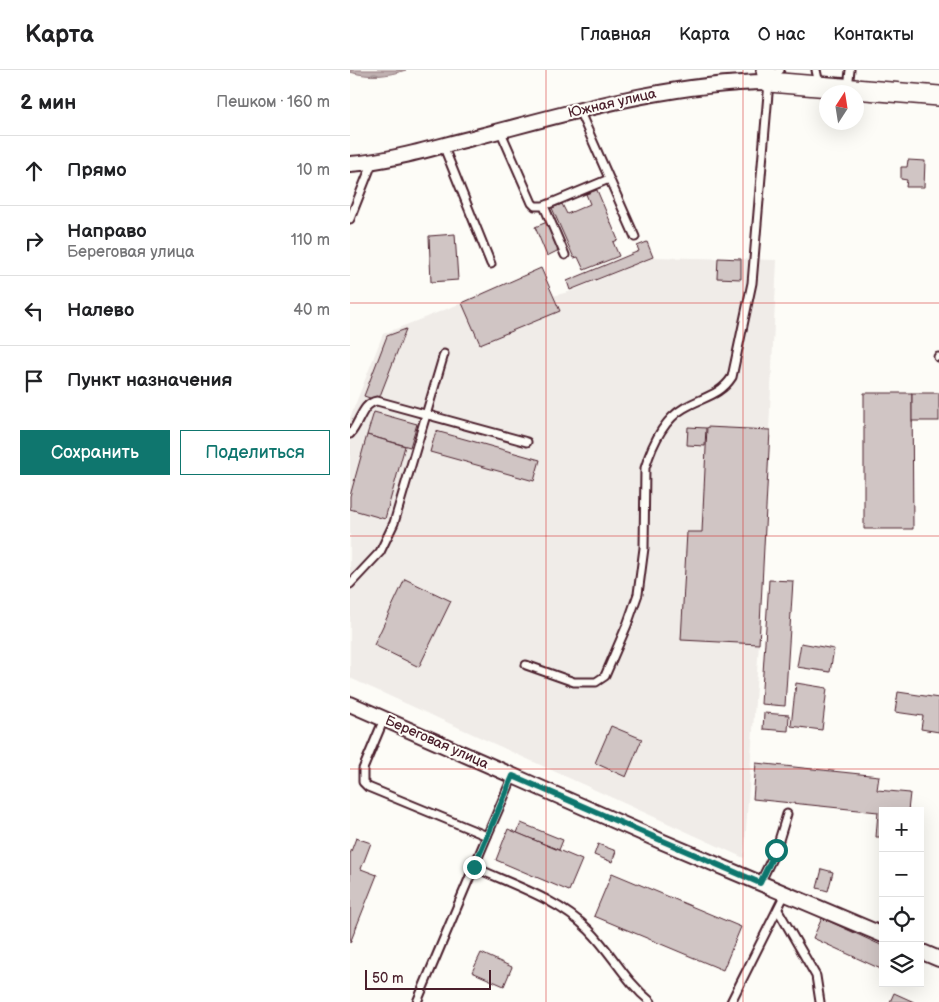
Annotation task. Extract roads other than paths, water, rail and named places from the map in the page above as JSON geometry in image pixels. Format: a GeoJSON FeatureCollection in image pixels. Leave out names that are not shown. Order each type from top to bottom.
{"type":"FeatureCollection","features":[{"type":"Feature","properties":{"kind":"street","name":"Южная улица"},"geometry":{"type":"LineString","coordinates":[[350,164],[373,161],[443,145],[579,110],[672,89],[772,74],[818,78],[837,85]]}},
{"type":"Feature","properties":{"kind":"street","name":"Южная улица"},"geometry":{"type":"LineString","coordinates":[[864,90],[939,96]]}},
{"type":"Feature","properties":{"kind":"street","name":"Береговая улица"},"geometry":{"type":"LineString","coordinates":[[350,704],[879,933]]}},
{"type":"Feature","properties":{"kind":"street"},"geometry":{"type":"LineString","coordinates":[[924,953],[939,959]]}},
{"type":"Feature","properties":{"kind":"lane"},"geometry":{"type":"LineString","coordinates":[[848,85],[850,70]]}},
{"type":"Feature","properties":{"kind":"lane"},"geometry":{"type":"LineString","coordinates":[[526,665],[581,683],[596,682],[605,676],[638,594],[644,548],[645,468],[649,455],[663,427],[674,415],[685,407],[716,394],[726,387],[732,377],[752,282],[772,74]]}},
{"type":"Feature","properties":{"kind":"lane"},"geometry":{"type":"LineString","coordinates":[[579,110],[635,237]]}},
{"type":"Feature","properties":{"kind":"lane"},"geometry":{"type":"LineString","coordinates":[[500,130],[535,206],[544,206],[609,179]]}},
{"type":"Feature","properties":{"kind":"lane"},"geometry":{"type":"LineString","coordinates":[[443,145],[491,264]]}},
{"type":"Feature","properties":{"kind":"lane"},"geometry":{"type":"LineString","coordinates":[[350,219],[373,161]]}},
{"type":"Feature","properties":{"kind":"lane"},"geometry":{"type":"LineString","coordinates":[[544,206],[565,255]]}},
{"type":"Feature","properties":{"kind":"lane"},"geometry":{"type":"LineString","coordinates":[[350,584],[380,552],[387,541],[444,354]]}},
{"type":"Feature","properties":{"kind":"lane"},"geometry":{"type":"LineString","coordinates":[[350,434],[370,402],[378,401],[527,442]]}},
{"type":"Feature","properties":{"kind":"lane"},"geometry":{"type":"LineString","coordinates":[[384,718],[363,769],[363,782],[368,787],[487,836]]}},
{"type":"Feature","properties":{"kind":"lane"},"geometry":{"type":"LineString","coordinates":[[417,1002],[513,776]]}},
{"type":"Feature","properties":{"kind":"lane"},"geometry":{"type":"LineString","coordinates":[[760,883],[776,850],[787,814]]}},
{"type":"Feature","properties":{"kind":"lane"},"geometry":{"type":"LineString","coordinates":[[474,867],[534,894],[578,920],[599,940],[627,980],[651,1002]]}},
{"type":"Feature","properties":{"kind":"lane"},"geometry":{"type":"LineString","coordinates":[[732,1002],[785,894]]}},
{"type":"Feature","properties":{"kind":"lane"},"geometry":{"type":"LineString","coordinates":[[778,910],[816,976],[820,1002]]}},
{"type":"Feature","properties":{"kind":"water"},"geometry":{"type":"Polygon","coordinates":[[[350,70],[406,70],[392,74],[371,76],[350,72],[350,70]]]}}]}
